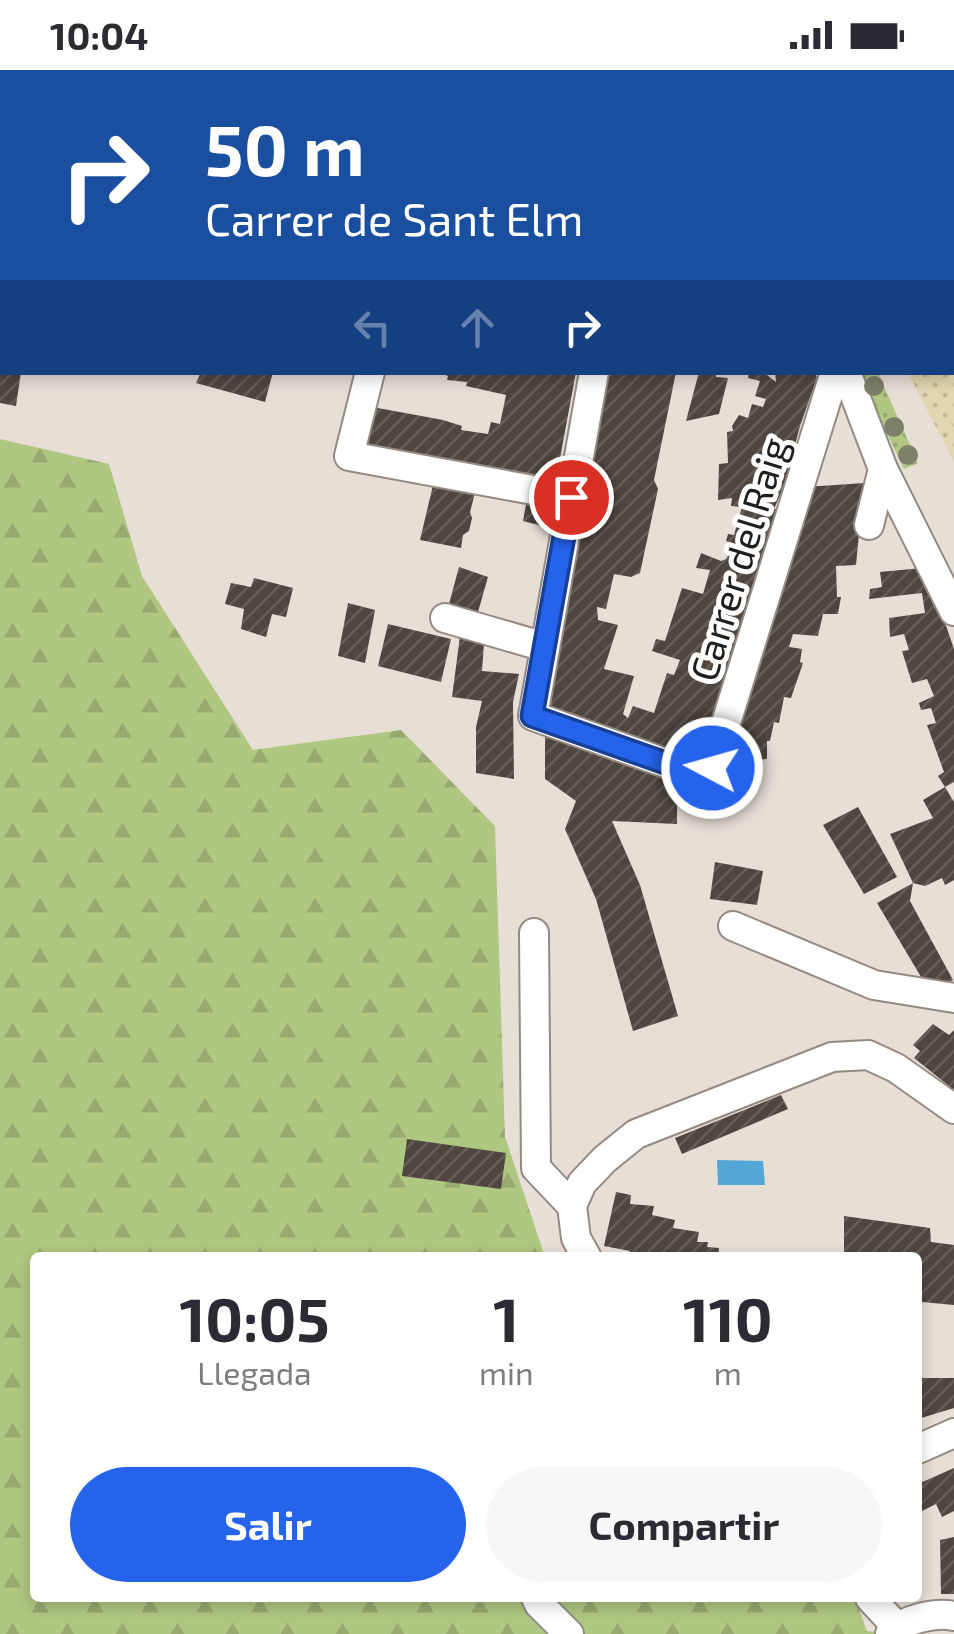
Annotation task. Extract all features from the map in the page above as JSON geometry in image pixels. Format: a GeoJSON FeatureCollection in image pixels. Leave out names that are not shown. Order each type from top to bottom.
{"type":"FeatureCollection","features":[{"type":"Feature","properties":{"kind":"street"},"geometry":{"type":"LineString","coordinates":[[369,375],[349,456],[571,497]]}},
{"type":"Feature","properties":{"kind":"street"},"geometry":{"type":"LineString","coordinates":[[446,618],[545,646],[593,375]]}},
{"type":"Feature","properties":{"kind":"street","name":"Carrer del Raig"},"geometry":{"type":"LineString","coordinates":[[545,646],[532,716],[688,771],[712,768],[834,375]]}},
{"type":"Feature","properties":{"kind":"street"},"geometry":{"type":"LineString","coordinates":[[847,375],[882,470],[954,611]]}},
{"type":"Feature","properties":{"kind":"street"},"geometry":{"type":"LineString","coordinates":[[868,525],[882,470]]}},
{"type":"Feature","properties":{"kind":"street"},"geometry":{"type":"LineString","coordinates":[[734,926],[874,986],[954,998]]}},
{"type":"Feature","properties":{"kind":"street"},"geometry":{"type":"LineString","coordinates":[[534,934],[536,1168],[572,1206]]}},
{"type":"Feature","properties":{"kind":"street"},"geometry":{"type":"LineString","coordinates":[[584,1252],[576,1238],[572,1206],[582,1184],[605,1158],[636,1134],[832,1058],[868,1055],[896,1068],[954,1110]]}},
{"type":"Feature","properties":{"kind":"street"},"geometry":{"type":"LineString","coordinates":[[922,1447],[954,1433]]}},
{"type":"Feature","properties":{"kind":"street"},"geometry":{"type":"LineString","coordinates":[[538,1602],[569,1634]]}},
{"type":"Feature","properties":{"kind":"street"},"geometry":{"type":"LineString","coordinates":[[873,1602],[894,1630],[941,1613],[954,1616]]}},
{"type":"Feature","properties":{"kind":"green space"},"geometry":{"type":"Polygon","coordinates":[[[859,375],[879,375],[918,463],[904,469],[859,375]]]}},
{"type":"Feature","properties":{"kind":"green space"},"geometry":{"type":"Polygon","coordinates":[[[0,439],[109,464],[142,576],[253,750],[401,730],[495,826],[505,1137],[543,1252],[30,1252],[30,1602],[856,1602],[867,1631],[897,1634],[0,1634],[0,439]]]}},
{"type":"Feature","properties":{"kind":"sand"},"geometry":{"type":"Polygon","coordinates":[[[909,375],[954,375],[954,462],[909,375]]]}},
{"type":"Feature","properties":{"kind":"water"},"geometry":{"type":"Polygon","coordinates":[[[717,1160],[763,1161],[765,1185],[718,1185],[717,1160]]]}},
{"type":"Feature","properties":{"kind":"building"},"geometry":{"type":"Polygon","coordinates":[[[0,375],[21,375],[16,406],[0,403],[0,375]]]}},
{"type":"Feature","properties":{"kind":"building"},"geometry":{"type":"Polygon","coordinates":[[[200,375],[272,375],[265,402],[196,383],[200,375]]]}},
{"type":"Feature","properties":{"kind":"building"},"geometry":{"type":"Polygon","coordinates":[[[575,375],[556,480],[357,444],[367,406],[443,420],[462,426],[461,430],[488,434],[491,422],[500,424],[506,395],[447,380],[448,376],[575,375]]]}},
{"type":"Feature","properties":{"kind":"building"},"geometry":{"type":"Polygon","coordinates":[[[606,375],[675,375],[640,573],[631,577],[614,574],[606,609],[597,607],[598,620],[618,625],[604,669],[634,676],[623,714],[628,718],[633,706],[654,713],[667,673],[674,675],[680,660],[652,651],[656,639],[665,641],[682,588],[703,594],[710,570],[696,568],[701,553],[721,561],[735,544],[726,541],[728,534],[734,535],[742,507],[731,506],[732,498],[718,500],[719,464],[728,463],[727,432],[733,431],[739,415],[748,418],[752,404],[763,407],[766,399],[755,396],[760,381],[748,375],[767,375],[776,382],[775,375],[816,375],[702,757],[692,758],[544,707],[606,375]]]}},
{"type":"Feature","properties":{"kind":"building"},"geometry":{"type":"Polygon","coordinates":[[[698,375],[728,378],[719,414],[686,421],[698,375]]]}},
{"type":"Feature","properties":{"kind":"building"},"geometry":{"type":"Polygon","coordinates":[[[434,481],[476,489],[469,531],[463,535],[461,548],[420,540],[434,481]]]}},
{"type":"Feature","properties":{"kind":"building"},"geometry":{"type":"Polygon","coordinates":[[[864,483],[856,565],[836,566],[837,597],[841,597],[838,614],[823,614],[818,636],[793,634],[789,647],[802,649],[803,663],[791,698],[784,697],[779,723],[774,722],[767,741],[767,759],[725,763],[806,487],[864,483]]]}},
{"type":"Feature","properties":{"kind":"building"},"geometry":{"type":"Polygon","coordinates":[[[527,499],[546,503],[550,510],[546,527],[523,521],[527,499]]]}},
{"type":"Feature","properties":{"kind":"building"},"geometry":{"type":"Polygon","coordinates":[[[459,567],[488,577],[478,612],[449,604],[459,567]]]}},
{"type":"Feature","properties":{"kind":"building"},"geometry":{"type":"Polygon","coordinates":[[[922,568],[954,649],[954,782],[945,787],[938,776],[944,772],[927,725],[936,723],[931,708],[921,710],[919,703],[934,696],[927,679],[912,683],[902,651],[909,650],[904,634],[890,637],[889,618],[925,613],[922,593],[869,599],[870,589],[882,587],[880,572],[922,568]]]}},
{"type":"Feature","properties":{"kind":"building"},"geometry":{"type":"Polygon","coordinates":[[[254,578],[293,588],[286,617],[272,614],[266,637],[241,629],[244,609],[225,604],[231,583],[251,587],[254,578]]]}},
{"type":"Feature","properties":{"kind":"building"},"geometry":{"type":"Polygon","coordinates":[[[348,603],[375,610],[365,663],[338,656],[348,603]]]}},
{"type":"Feature","properties":{"kind":"building"},"geometry":{"type":"Polygon","coordinates":[[[388,624],[451,639],[441,682],[378,666],[388,624]]]}},
{"type":"Feature","properties":{"kind":"building"},"geometry":{"type":"Polygon","coordinates":[[[460,636],[484,643],[482,671],[519,674],[513,702],[514,779],[476,773],[476,727],[482,701],[452,697],[460,636]]]}},
{"type":"Feature","properties":{"kind":"building"},"geometry":{"type":"Polygon","coordinates":[[[545,729],[711,775],[714,794],[677,797],[677,824],[612,821],[640,885],[678,1016],[633,1031],[596,899],[565,829],[576,801],[545,779],[545,729]]]}},
{"type":"Feature","properties":{"kind":"building"},"geometry":{"type":"Polygon","coordinates":[[[945,787],[954,802],[954,880],[945,885],[942,878],[925,886],[913,883],[890,834],[933,818],[923,800],[945,787]]]}},
{"type":"Feature","properties":{"kind":"building"},"geometry":{"type":"Polygon","coordinates":[[[858,807],[897,877],[864,894],[823,825],[858,807]]]}},
{"type":"Feature","properties":{"kind":"building"},"geometry":{"type":"Polygon","coordinates":[[[715,862],[763,871],[757,905],[710,899],[715,862]]]}},
{"type":"Feature","properties":{"kind":"building"},"geometry":{"type":"Polygon","coordinates":[[[913,883],[910,901],[953,980],[930,992],[877,903],[913,883]]]}},
{"type":"Feature","properties":{"kind":"building"},"geometry":{"type":"Polygon","coordinates":[[[933,1024],[949,1035],[954,1030],[954,1090],[914,1058],[920,1051],[913,1045],[933,1024]]]}},
{"type":"Feature","properties":{"kind":"building"},"geometry":{"type":"Polygon","coordinates":[[[781,1095],[788,1109],[682,1154],[675,1138],[781,1095]]]}},
{"type":"Feature","properties":{"kind":"building"},"geometry":{"type":"Polygon","coordinates":[[[407,1139],[506,1153],[501,1189],[402,1176],[407,1139]]]}},
{"type":"Feature","properties":{"kind":"building"},"geometry":{"type":"Polygon","coordinates":[[[616,1192],[631,1195],[630,1204],[654,1206],[652,1215],[675,1220],[673,1228],[699,1232],[697,1242],[719,1248],[719,1252],[630,1252],[604,1246],[616,1192]]]}},
{"type":"Feature","properties":{"kind":"building"},"geometry":{"type":"Polygon","coordinates":[[[844,1216],[930,1228],[931,1242],[954,1245],[954,1305],[922,1302],[922,1252],[844,1252],[844,1216]]]}},
{"type":"Feature","properties":{"kind":"building"},"geometry":{"type":"Polygon","coordinates":[[[922,1378],[954,1378],[954,1408],[922,1418],[922,1378]]]}},
{"type":"Feature","properties":{"kind":"building"},"geometry":{"type":"Polygon","coordinates":[[[954,1468],[954,1511],[942,1517],[936,1504],[922,1511],[922,1482],[954,1468]]]}},
{"type":"Feature","properties":{"kind":"building"},"geometry":{"type":"Polygon","coordinates":[[[954,1537],[954,1594],[941,1594],[940,1540],[954,1537]]]}},
{"type":"Feature","properties":{"kind":"route"},"geometry":{"type":"LineString","coordinates":[[571,497],[532,716],[688,771],[712,768]]}}]}
